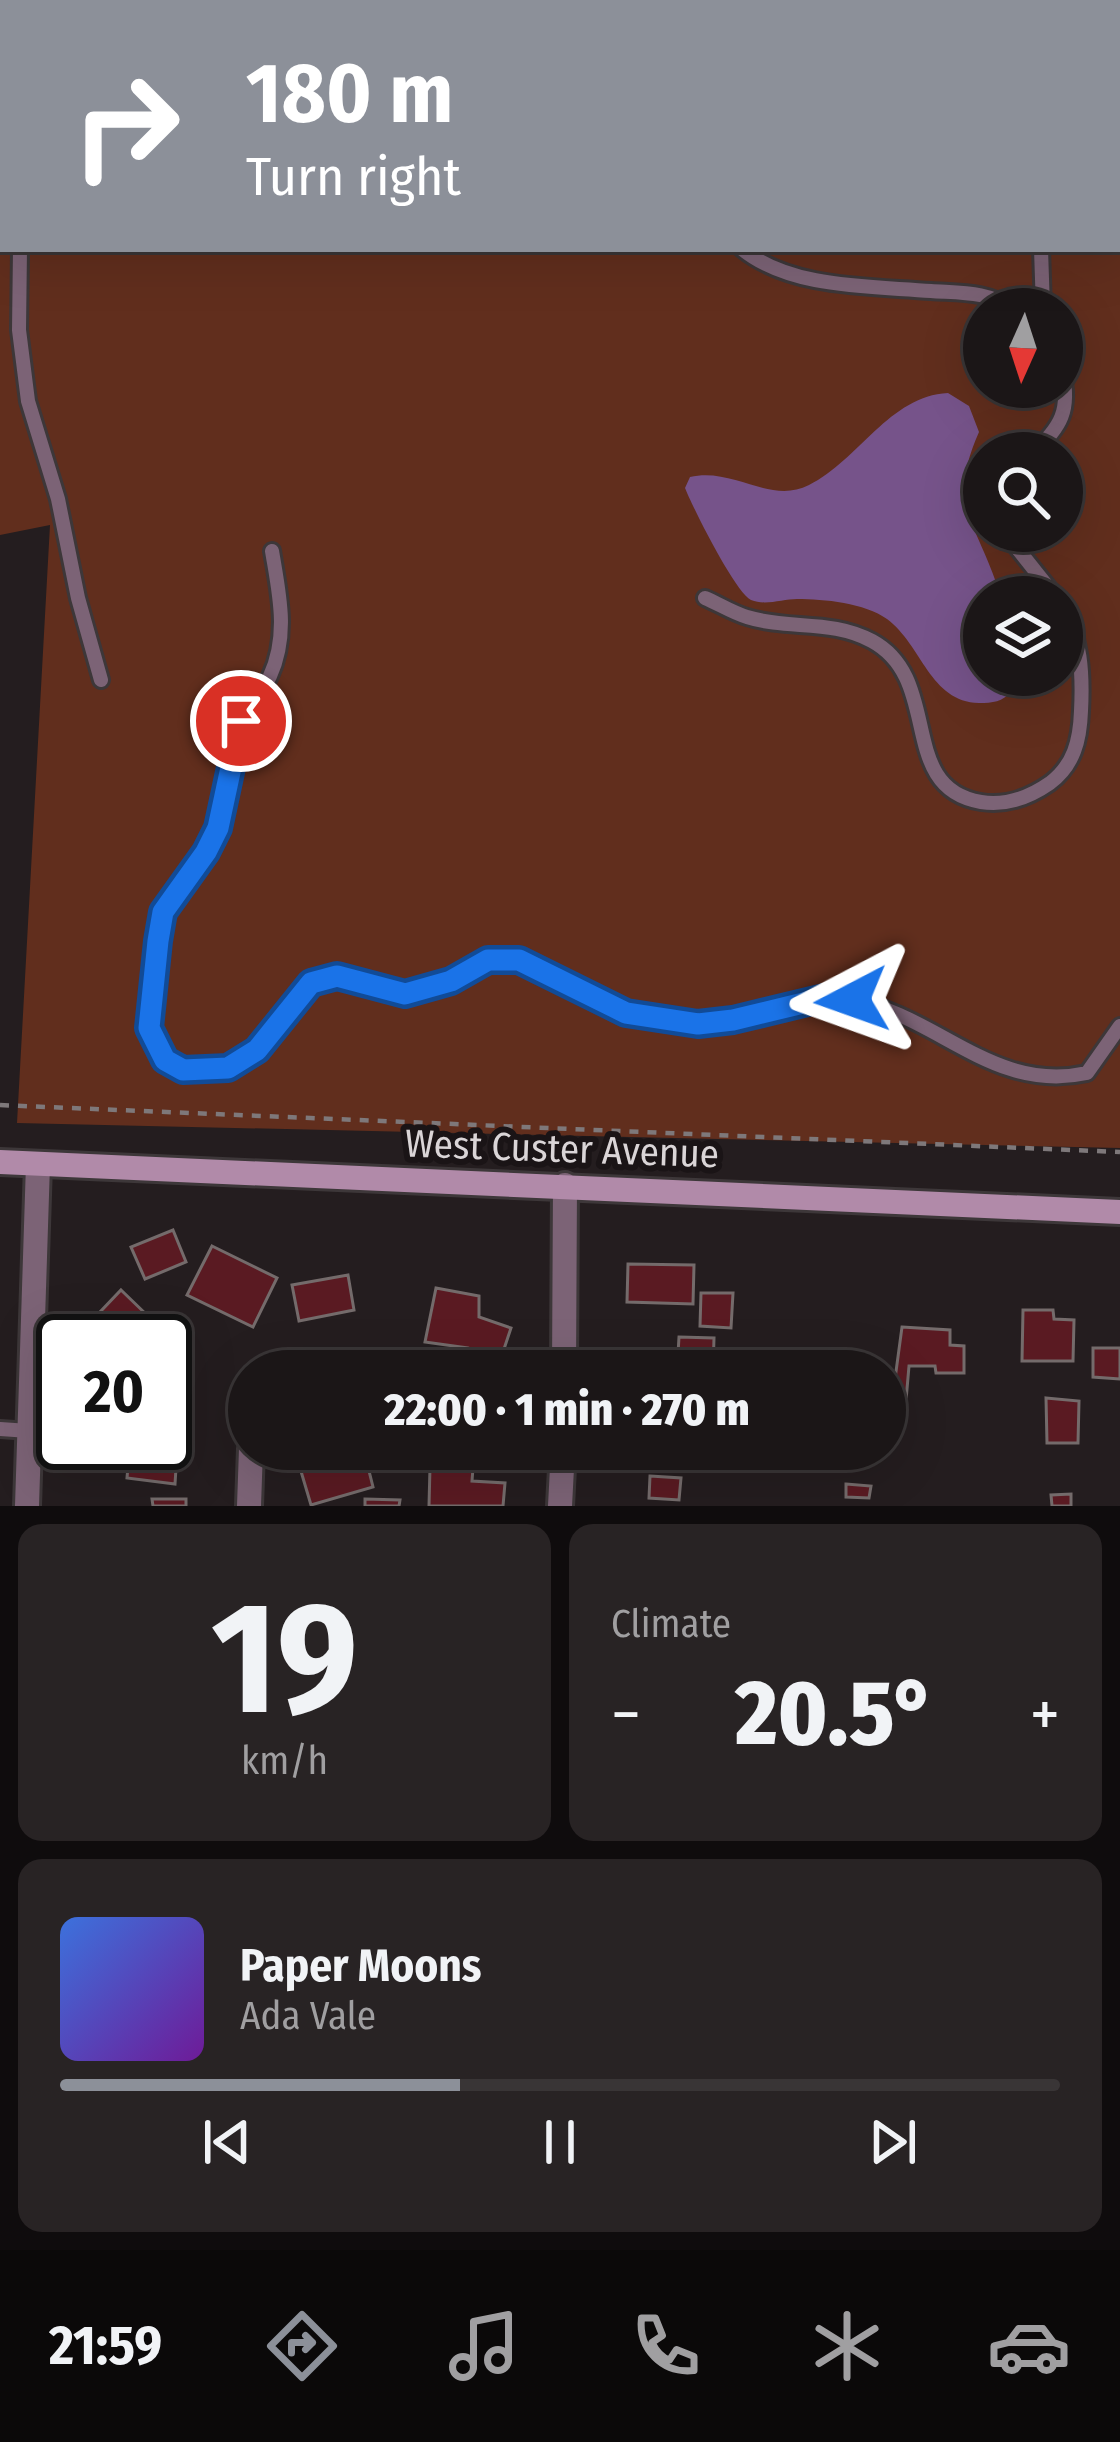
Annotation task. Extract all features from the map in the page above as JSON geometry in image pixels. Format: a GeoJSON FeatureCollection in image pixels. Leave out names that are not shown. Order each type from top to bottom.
{"type":"FeatureCollection","features":[{"type":"Feature","properties":{"kind":"main road","name":"West Custer Avenue"},"geometry":{"type":"LineString","coordinates":[[0,1162],[1120,1212]]}},
{"type":"Feature","properties":{"kind":"street"},"geometry":{"type":"LineString","coordinates":[[26,1506],[38,1164]]}},
{"type":"Feature","properties":{"kind":"street"},"geometry":{"type":"LineString","coordinates":[[564,1350],[565,1185]]}},
{"type":"Feature","properties":{"kind":"street"},"geometry":{"type":"LineString","coordinates":[[249,1506],[250,1470]]}},
{"type":"Feature","properties":{"kind":"street"},"geometry":{"type":"LineString","coordinates":[[560,1506],[562,1470]]}},
{"type":"Feature","properties":{"kind":"lane"},"geometry":{"type":"LineString","coordinates":[[20,252],[19,330],[28,401],[58,499],[101,680]]}},
{"type":"Feature","properties":{"kind":"lane"},"geometry":{"type":"LineString","coordinates":[[746,252],[757,261],[836,284],[963,293]]}},
{"type":"Feature","properties":{"kind":"lane"},"geometry":{"type":"LineString","coordinates":[[1041,252],[1042,288]]}},
{"type":"Feature","properties":{"kind":"lane"},"geometry":{"type":"LineString","coordinates":[[272,551],[283,616],[271,674],[241,721],[218,828],[163,912],[149,1028],[165,1060],[183,1070],[228,1068],[257,1050],[311,983],[354,977],[405,994],[451,981],[488,960],[503,959],[519,960],[626,1013],[660,1021],[698,1024],[824,998],[852,1000],[882,1008],[1034,1078],[1087,1073],[1120,1026]]}},
{"type":"Feature","properties":{"kind":"lane"},"geometry":{"type":"LineString","coordinates":[[1020,552],[1039,576]]}},
{"type":"Feature","properties":{"kind":"lane"},"geometry":{"type":"LineString","coordinates":[[705,598],[750,619],[843,629],[889,651],[916,698],[926,755],[936,778],[946,790],[985,803],[1014,802],[1060,776],[1074,755],[1080,696]]}},
{"type":"Feature","properties":{"kind":"lane"},"geometry":{"type":"LineString","coordinates":[[0,1429],[29,1431]]}},
{"type":"Feature","properties":{"kind":"path"},"geometry":{"type":"LineString","coordinates":[[0,1105],[1120,1152]]}},
{"type":"Feature","properties":{"kind":"shaded area"},"geometry":{"type":"Polygon","coordinates":[[[0,252],[1120,252],[1120,1148],[17,1123],[50,525],[0,535],[0,252]]]}},
{"type":"Feature","properties":{"kind":"shaded area"},"geometry":{"type":"Polygon","coordinates":[[[948,393],[963,402],[979,432],[963,432],[963,552],[983,552],[993,576],[963,576],[963,696],[1007,696],[993,702],[962,700],[949,693],[899,630],[867,609],[819,600],[751,600],[725,566],[685,488],[690,477],[706,475],[780,491],[809,485],[891,417],[927,397],[948,393]]]}},
{"type":"Feature","properties":{"kind":"building"},"geometry":{"type":"Polygon","coordinates":[[[173,1230],[186,1262],[145,1279],[131,1247],[173,1230]]]}},
{"type":"Feature","properties":{"kind":"building"},"geometry":{"type":"Polygon","coordinates":[[[212,1246],[277,1278],[253,1327],[187,1295],[212,1246]]]}},
{"type":"Feature","properties":{"kind":"building"},"geometry":{"type":"Polygon","coordinates":[[[628,1264],[694,1265],[693,1304],[627,1302],[628,1264]]]}},
{"type":"Feature","properties":{"kind":"building"},"geometry":{"type":"Polygon","coordinates":[[[348,1275],[354,1310],[299,1321],[292,1285],[348,1275]]]}},
{"type":"Feature","properties":{"kind":"building"},"geometry":{"type":"Polygon","coordinates":[[[436,1288],[479,1296],[479,1317],[511,1328],[504,1350],[425,1342],[436,1288]]]}},
{"type":"Feature","properties":{"kind":"building"},"geometry":{"type":"Polygon","coordinates":[[[121,1290],[146,1314],[98,1314],[121,1290]]]}},
{"type":"Feature","properties":{"kind":"building"},"geometry":{"type":"Polygon","coordinates":[[[701,1293],[733,1293],[731,1328],[700,1326],[701,1293]]]}},
{"type":"Feature","properties":{"kind":"building"},"geometry":{"type":"Polygon","coordinates":[[[1023,1310],[1053,1310],[1054,1319],[1074,1320],[1073,1361],[1022,1361],[1023,1310]]]}},
{"type":"Feature","properties":{"kind":"building"},"geometry":{"type":"Polygon","coordinates":[[[902,1327],[950,1330],[950,1345],[964,1346],[964,1373],[909,1366],[906,1400],[906,1350],[899,1350],[902,1327]]]}},
{"type":"Feature","properties":{"kind":"building"},"geometry":{"type":"Polygon","coordinates":[[[679,1337],[714,1338],[714,1350],[678,1350],[679,1337]]]}},
{"type":"Feature","properties":{"kind":"building"},"geometry":{"type":"Polygon","coordinates":[[[1093,1348],[1120,1348],[1120,1379],[1093,1377],[1093,1348]]]}},
{"type":"Feature","properties":{"kind":"building"},"geometry":{"type":"Polygon","coordinates":[[[1046,1398],[1079,1401],[1078,1443],[1047,1443],[1046,1398]]]}},
{"type":"Feature","properties":{"kind":"building"},"geometry":{"type":"Polygon","coordinates":[[[128,1470],[176,1470],[175,1484],[127,1478],[128,1470]]]}},
{"type":"Feature","properties":{"kind":"building"},"geometry":{"type":"Polygon","coordinates":[[[301,1470],[369,1470],[373,1487],[311,1505],[301,1470]]]}},
{"type":"Feature","properties":{"kind":"building"},"geometry":{"type":"Polygon","coordinates":[[[430,1470],[473,1470],[472,1481],[505,1483],[503,1506],[429,1506],[430,1470]]]}},
{"type":"Feature","properties":{"kind":"building"},"geometry":{"type":"Polygon","coordinates":[[[650,1476],[681,1478],[679,1500],[649,1498],[650,1476]]]}},
{"type":"Feature","properties":{"kind":"building"},"geometry":{"type":"Polygon","coordinates":[[[846,1484],[871,1486],[869,1498],[846,1497],[846,1484]]]}},
{"type":"Feature","properties":{"kind":"building"},"geometry":{"type":"Polygon","coordinates":[[[1071,1494],[1071,1506],[1052,1506],[1051,1495],[1071,1494]]]}},
{"type":"Feature","properties":{"kind":"building"},"geometry":{"type":"Polygon","coordinates":[[[152,1499],[186,1499],[186,1506],[153,1506],[152,1499]]]}},
{"type":"Feature","properties":{"kind":"building"},"geometry":{"type":"Polygon","coordinates":[[[365,1499],[400,1500],[399,1506],[365,1506],[365,1499]]]}},
{"type":"Feature","properties":{"kind":"route"},"geometry":{"type":"LineString","coordinates":[[241,721],[218,828],[163,912],[158,941],[149,1028],[165,1060],[183,1070],[228,1068],[257,1050],[311,983],[354,977],[405,994],[451,981],[488,960],[519,960],[626,1013],[660,1021],[698,1024],[824,998],[852,1000]]}}]}
